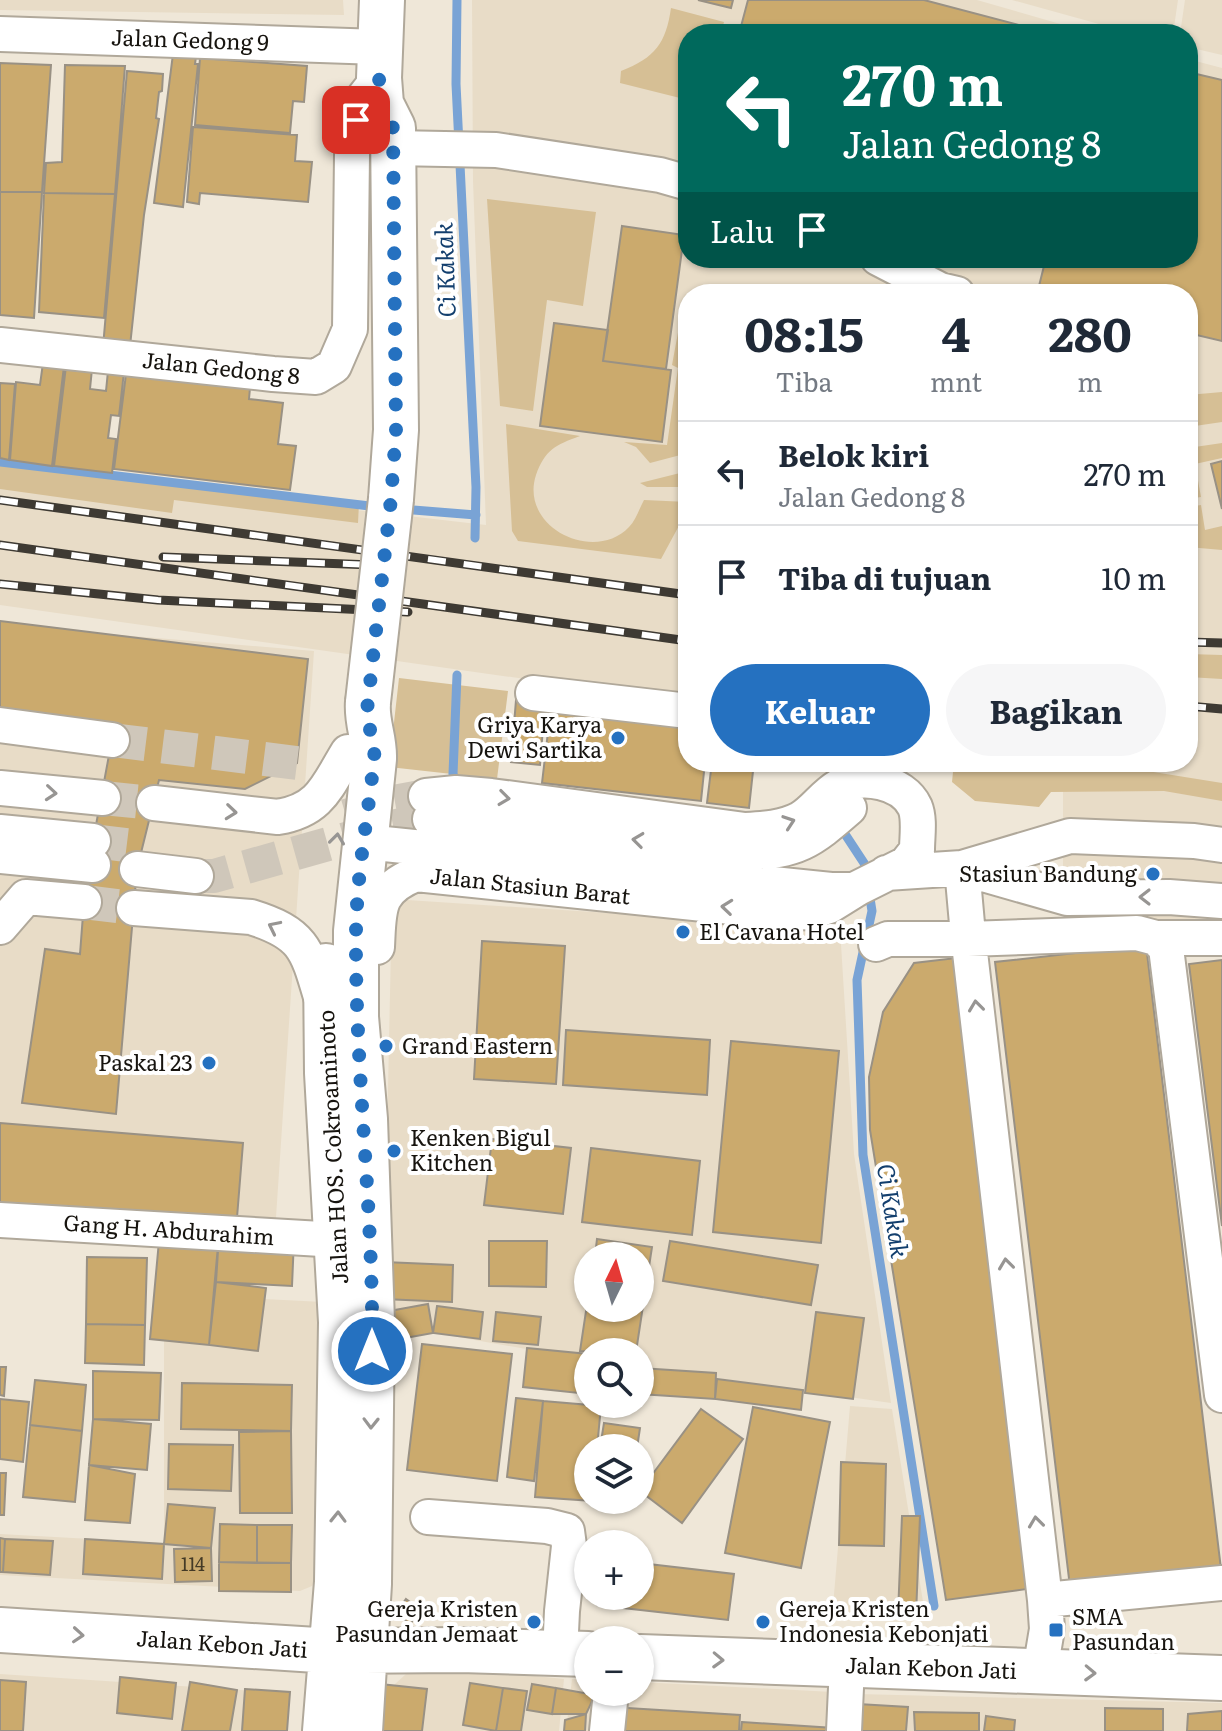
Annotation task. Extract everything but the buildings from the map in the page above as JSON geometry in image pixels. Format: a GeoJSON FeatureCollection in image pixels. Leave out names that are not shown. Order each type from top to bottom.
{"type":"FeatureCollection","features":[{"type":"Feature","properties":{"kind":"main road","name":"Jalan HOS. Cokroaminoto"},"geometry":{"type":"LineString","coordinates":[[382,0],[379,62],[381,104],[402,141]]}},
{"type":"Feature","properties":{"kind":"main road","name":"Jalan HOS. Cokroaminoto"},"geometry":{"type":"LineString","coordinates":[[348,1651],[372,1322],[348,1120],[326,1013],[326,927],[361,724],[391,499],[396,430],[403,115],[408,93],[412,0]]}},
{"type":"Feature","properties":{"kind":"main road","name":"Jalan HOS. Cokroaminoto"},"geometry":{"type":"LineString","coordinates":[[361,724],[375,743],[356,931],[356,1017],[338,1240],[353,1583],[390,1622],[410,1637],[461,1650]]}},
{"type":"Feature","properties":{"kind":"main road"},"geometry":{"type":"LineString","coordinates":[[248,1646],[280,1637],[353,1583]]}},
{"type":"Feature","properties":{"kind":"main road","name":"Jalan Kebon Jati"},"geometry":{"type":"LineString","coordinates":[[0,1630],[348,1651],[461,1650],[574,1654]]}},
{"type":"Feature","properties":{"kind":"main road"},"geometry":{"type":"LineString","coordinates":[[325,1731],[348,1651]]}},
{"type":"Feature","properties":{"kind":"main road"},"geometry":{"type":"LineString","coordinates":[[348,1651],[360,1731]]}},
{"type":"Feature","properties":{"kind":"main road","name":"Jalan Kebon Jati"},"geometry":{"type":"LineString","coordinates":[[654,1658],[1222,1678]]}},
{"type":"Feature","properties":{"kind":"street","name":"Jalan Gedong 9"},"geometry":{"type":"LineString","coordinates":[[0,34],[379,62]]}},
{"type":"Feature","properties":{"kind":"street","name":"Jalan Gedong 8"},"geometry":{"type":"LineString","coordinates":[[0,345],[316,377],[334,366],[350,329],[352,154],[356,120],[379,62]]}},
{"type":"Feature","properties":{"kind":"street"},"geometry":{"type":"LineString","coordinates":[[402,141],[483,149],[678,180]]}},
{"type":"Feature","properties":{"kind":"street"},"geometry":{"type":"LineString","coordinates":[[897,268],[928,284]]}},
{"type":"Feature","properties":{"kind":"street"},"geometry":{"type":"LineString","coordinates":[[533,693],[678,710]]}},
{"type":"Feature","properties":{"kind":"street"},"geometry":{"type":"LineString","coordinates":[[154,803],[278,817],[302,811],[322,796],[332,783],[361,724]]}},
{"type":"Feature","properties":{"kind":"street"},"geometry":{"type":"LineString","coordinates":[[0,725],[112,740]]}},
{"type":"Feature","properties":{"kind":"street"},"geometry":{"type":"LineString","coordinates":[[870,882],[906,864],[917,850],[917,827],[931,804],[929,797],[908,772]]}},
{"type":"Feature","properties":{"kind":"street"},"geometry":{"type":"LineString","coordinates":[[0,788],[103,798]]}},
{"type":"Feature","properties":{"kind":"street"},"geometry":{"type":"LineString","coordinates":[[428,808],[462,820],[745,853],[790,848],[813,839],[850,808],[862,804],[877,802],[889,807],[898,818],[917,827]]}},
{"type":"Feature","properties":{"kind":"street"},"geometry":{"type":"LineString","coordinates":[[0,832],[93,853],[0,856]]}},
{"type":"Feature","properties":{"kind":"street","name":"Jalan Stasiun Barat"},"geometry":{"type":"LineString","coordinates":[[365,842],[831,890],[962,868],[1070,836],[1222,845]]}},
{"type":"Feature","properties":{"kind":"street"},"geometry":{"type":"LineString","coordinates":[[139,858],[196,865]]}},
{"type":"Feature","properties":{"kind":"street"},"geometry":{"type":"LineString","coordinates":[[962,868],[1045,1600],[1047,1629],[1040,1671]]}},
{"type":"Feature","properties":{"kind":"street","name":"Jalan Stasiun Barat"},"geometry":{"type":"LineString","coordinates":[[962,868],[1067,898],[1169,897],[1222,901]]}},
{"type":"Feature","properties":{"kind":"street","name":"Jalan Stasiun Barat"},"geometry":{"type":"LineString","coordinates":[[348,1120],[372,1070],[379,905],[394,883],[416,874],[789,913],[810,912],[829,906],[870,882]]}},
{"type":"Feature","properties":{"kind":"street"},"geometry":{"type":"LineString","coordinates":[[0,927],[26,897],[84,902]]}},
{"type":"Feature","properties":{"kind":"street"},"geometry":{"type":"LineString","coordinates":[[134,908],[251,917],[285,931],[310,958],[326,1013]]}},
{"type":"Feature","properties":{"kind":"street"},"geometry":{"type":"LineString","coordinates":[[876,944],[888,939],[1137,933],[1156,938],[1222,938]]}},
{"type":"Feature","properties":{"kind":"street"},"geometry":{"type":"LineString","coordinates":[[1156,938],[1166,948],[1222,1395]]}},
{"type":"Feature","properties":{"kind":"street","name":"Gang H. Abdurahim"},"geometry":{"type":"LineString","coordinates":[[0,1220],[338,1240]]}},
{"type":"Feature","properties":{"kind":"street"},"geometry":{"type":"LineString","coordinates":[[428,1517],[547,1526],[567,1531],[569,1546],[562,1611],[574,1654]]}},
{"type":"Feature","properties":{"kind":"street"},"geometry":{"type":"LineString","coordinates":[[1045,1600],[1222,1583]]}},
{"type":"Feature","properties":{"kind":"street"},"geometry":{"type":"LineString","coordinates":[[844,1731],[847,1666]]}},
{"type":"Feature","properties":{"kind":"street"},"geometry":{"type":"LineString","coordinates":[[607,1731],[610,1706]]}},
{"type":"Feature","properties":{"kind":"shaded area"},"geometry":{"type":"Polygon","coordinates":[[[0,0],[343,0],[344,15],[0,10],[0,0]]]}},
{"type":"Feature","properties":{"kind":"shaded area"},"geometry":{"type":"Polygon","coordinates":[[[472,0],[977,0],[1060,24],[678,24],[678,268],[1198,268],[1198,62],[1222,68],[1222,933],[1063,923],[1063,772],[1198,772],[1198,284],[678,284],[678,701],[0,605],[0,469],[486,525],[473,181],[472,0]]]}},
{"type":"Feature","properties":{"kind":"shaded area"},"geometry":{"type":"Polygon","coordinates":[[[1012,0],[1178,0],[1174,24],[1099,24],[1012,0]]]}},
{"type":"Feature","properties":{"kind":"shaded area"},"geometry":{"type":"Polygon","coordinates":[[[1185,0],[1222,0],[1222,55],[1198,49],[1198,24],[1181,24],[1185,0]]]}},
{"type":"Feature","properties":{"kind":"shaded area"},"geometry":{"type":"Polygon","coordinates":[[[671,8],[724,22],[678,24],[678,98],[620,83],[621,71],[650,55],[666,31],[671,8]]]}},
{"type":"Feature","properties":{"kind":"shaded area"},"geometry":{"type":"Polygon","coordinates":[[[487,199],[596,212],[583,306],[547,300],[533,411],[500,406],[487,199]]]}},
{"type":"Feature","properties":{"kind":"shaded area"},"geometry":{"type":"Polygon","coordinates":[[[678,333],[678,368],[672,365],[678,333]]]}},
{"type":"Feature","properties":{"kind":"shaded area"},"geometry":{"type":"Polygon","coordinates":[[[678,368],[678,456],[650,463],[636,447],[624,442],[667,445],[678,368]]]}},
{"type":"Feature","properties":{"kind":"shaded area"},"geometry":{"type":"Polygon","coordinates":[[[1222,392],[1222,422],[1198,426],[1198,394],[1222,392]]]}},
{"type":"Feature","properties":{"kind":"shaded area"},"geometry":{"type":"Polygon","coordinates":[[[506,424],[580,436],[552,450],[536,475],[534,494],[538,510],[549,524],[563,534],[580,541],[597,542],[614,538],[629,527],[644,500],[678,502],[678,528],[661,559],[518,541],[512,531],[506,424]]]}},
{"type":"Feature","properties":{"kind":"shaded area"},"geometry":{"type":"Polygon","coordinates":[[[1222,443],[1222,458],[1198,463],[1198,447],[1222,443]]]}},
{"type":"Feature","properties":{"kind":"shaded area"},"geometry":{"type":"Polygon","coordinates":[[[0,458],[359,503],[358,523],[174,500],[172,513],[0,489],[0,458]]]}},
{"type":"Feature","properties":{"kind":"shaded area"},"geometry":{"type":"Polygon","coordinates":[[[678,474],[678,487],[647,487],[640,483],[678,474]]]}},
{"type":"Feature","properties":{"kind":"shaded area"},"geometry":{"type":"Polygon","coordinates":[[[1198,505],[1201,505],[1205,530],[1222,526],[1222,550],[1198,548],[1198,505]]]}},
{"type":"Feature","properties":{"kind":"shaded area"},"geometry":{"type":"Polygon","coordinates":[[[0,625],[314,651],[275,1232],[0,1212],[0,625]]]}},
{"type":"Feature","properties":{"kind":"shaded area"},"geometry":{"type":"Polygon","coordinates":[[[1198,654],[1222,655],[1222,679],[1198,678],[1198,654]]]}},
{"type":"Feature","properties":{"kind":"shaded area"},"geometry":{"type":"Polygon","coordinates":[[[399,678],[508,691],[497,779],[389,767],[399,678]]]}},
{"type":"Feature","properties":{"kind":"shaded area"},"geometry":{"type":"Polygon","coordinates":[[[953,772],[1153,772],[1222,783],[1222,801],[1164,791],[1051,792],[1039,807],[975,801],[952,782],[953,772]]]}},
{"type":"Feature","properties":{"kind":"shaded area"},"geometry":{"type":"Polygon","coordinates":[[[392,899],[840,928],[854,1154],[891,1403],[654,1369],[654,1338],[574,1338],[574,1358],[390,1325],[385,1233],[392,899]]]}},
{"type":"Feature","properties":{"kind":"shaded area"},"geometry":{"type":"Polygon","coordinates":[[[164,1294],[323,1302],[317,1577],[312,1586],[300,1591],[0,1575],[0,1534],[164,1543],[164,1294]]]}},
{"type":"Feature","properties":{"kind":"shaded area"},"geometry":{"type":"Polygon","coordinates":[[[850,1406],[892,1409],[925,1614],[832,1618],[850,1406]]]}},
{"type":"Feature","properties":{"kind":"shaded area"},"geometry":{"type":"Polygon","coordinates":[[[417,1664],[564,1679],[559,1731],[370,1731],[372,1705],[417,1664]]]}},
{"type":"Feature","properties":{"kind":"shaded area"},"geometry":{"type":"Polygon","coordinates":[[[0,1674],[285,1693],[283,1731],[0,1731],[0,1674]]]}},
{"type":"Feature","properties":{"kind":"shaded area"},"geometry":{"type":"Polygon","coordinates":[[[572,1679],[574,1706],[654,1706],[654,1683],[833,1692],[830,1731],[566,1731],[572,1679]]]}},
{"type":"Feature","properties":{"kind":"shaded area"},"geometry":{"type":"Polygon","coordinates":[[[857,1694],[1222,1703],[1222,1731],[857,1731],[857,1694]]]}},
{"type":"Feature","properties":{"kind":"waterway","name":"Ci Kakak"},"geometry":{"type":"LineString","coordinates":[[457,0],[456,84],[476,487],[475,538]]}},
{"type":"Feature","properties":{"kind":"waterway"},"geometry":{"type":"LineString","coordinates":[[0,462],[378,507]]}},
{"type":"Feature","properties":{"kind":"waterway"},"geometry":{"type":"LineString","coordinates":[[401,509],[476,515]]}},
{"type":"Feature","properties":{"kind":"waterway","name":"Ci Kakak"},"geometry":{"type":"LineString","coordinates":[[455,779],[457,675]]}},
{"type":"Feature","properties":{"kind":"waterway","name":"Ci Kakak"},"geometry":{"type":"LineString","coordinates":[[841,828],[864,863],[867,877]]}},
{"type":"Feature","properties":{"kind":"waterway","name":"Ci Kakak"},"geometry":{"type":"LineString","coordinates":[[869,892],[872,911],[857,980],[863,1155],[934,1606]]}},
{"type":"Feature","properties":{"kind":"tunnel"},"geometry":{"type":"LineString","coordinates":[[112,740],[297,763]]}},
{"type":"Feature","properties":{"kind":"tunnel"},"geometry":{"type":"LineString","coordinates":[[346,816],[426,796]]}},
{"type":"Feature","properties":{"kind":"tunnel"},"geometry":{"type":"LineString","coordinates":[[103,798],[154,803]]}},
{"type":"Feature","properties":{"kind":"tunnel"},"geometry":{"type":"LineString","coordinates":[[196,876],[214,876],[382,829],[430,819]]}},
{"type":"Feature","properties":{"kind":"tunnel"},"geometry":{"type":"LineString","coordinates":[[93,841],[142,847]]}},
{"type":"Feature","properties":{"kind":"tunnel"},"geometry":{"type":"LineString","coordinates":[[84,902],[134,908]]}},
{"type":"Feature","properties":{"kind":"railway"},"geometry":{"type":"LineString","coordinates":[[0,500],[678,594]]}},
{"type":"Feature","properties":{"kind":"railway"},"geometry":{"type":"LineString","coordinates":[[0,545],[678,640]]}},
{"type":"Feature","properties":{"kind":"railway"},"geometry":{"type":"LineString","coordinates":[[163,557],[399,566]]}},
{"type":"Feature","properties":{"kind":"railway"},"geometry":{"type":"LineString","coordinates":[[0,584],[158,600],[408,612]]}},
{"type":"Feature","properties":{"kind":"railway"},"geometry":{"type":"LineString","coordinates":[[1198,642],[1222,643]]}},
{"type":"Feature","properties":{"kind":"railway"},"geometry":{"type":"LineString","coordinates":[[1198,707],[1222,709]]}},
{"type":"Feature","properties":{"kind":"place","name":"Griya Karya Dewi Sartika"},"geometry":{"type":"Point","coordinates":[618,738]}},
{"type":"Feature","properties":{"kind":"place","name":"Stasiun Bandung"},"geometry":{"type":"Point","coordinates":[1153,874]}},
{"type":"Feature","properties":{"kind":"place","name":"El Cavana Hotel"},"geometry":{"type":"Point","coordinates":[683,932]}},
{"type":"Feature","properties":{"kind":"place","name":"Grand Eastern"},"geometry":{"type":"Point","coordinates":[386,1046]}},
{"type":"Feature","properties":{"kind":"place","name":"Paskal 23"},"geometry":{"type":"Point","coordinates":[209,1063]}},
{"type":"Feature","properties":{"kind":"place","name":"Kenken Bigul Kitchen"},"geometry":{"type":"Point","coordinates":[394,1151]}},
{"type":"Feature","properties":{"kind":"place","name":"Gereja Kristen Pasundan Jemaat"},"geometry":{"type":"Point","coordinates":[534,1622]}},
{"type":"Feature","properties":{"kind":"place","name":"Gereja Kristen Indonesia Kebonjati"},"geometry":{"type":"Point","coordinates":[763,1622]}},
{"type":"Feature","properties":{"kind":"place","name":"SMA Pasundan"},"geometry":{"type":"Point","coordinates":[1056,1630]}},
{"type":"Feature","properties":{"kind":"route"},"geometry":{"type":"LineString","coordinates":[[356,120],[364,97],[379,78],[381,104],[393,128],[396,430],[366,719],[375,743],[356,931],[356,1017],[365,1119],[372,1351]]}}]}
